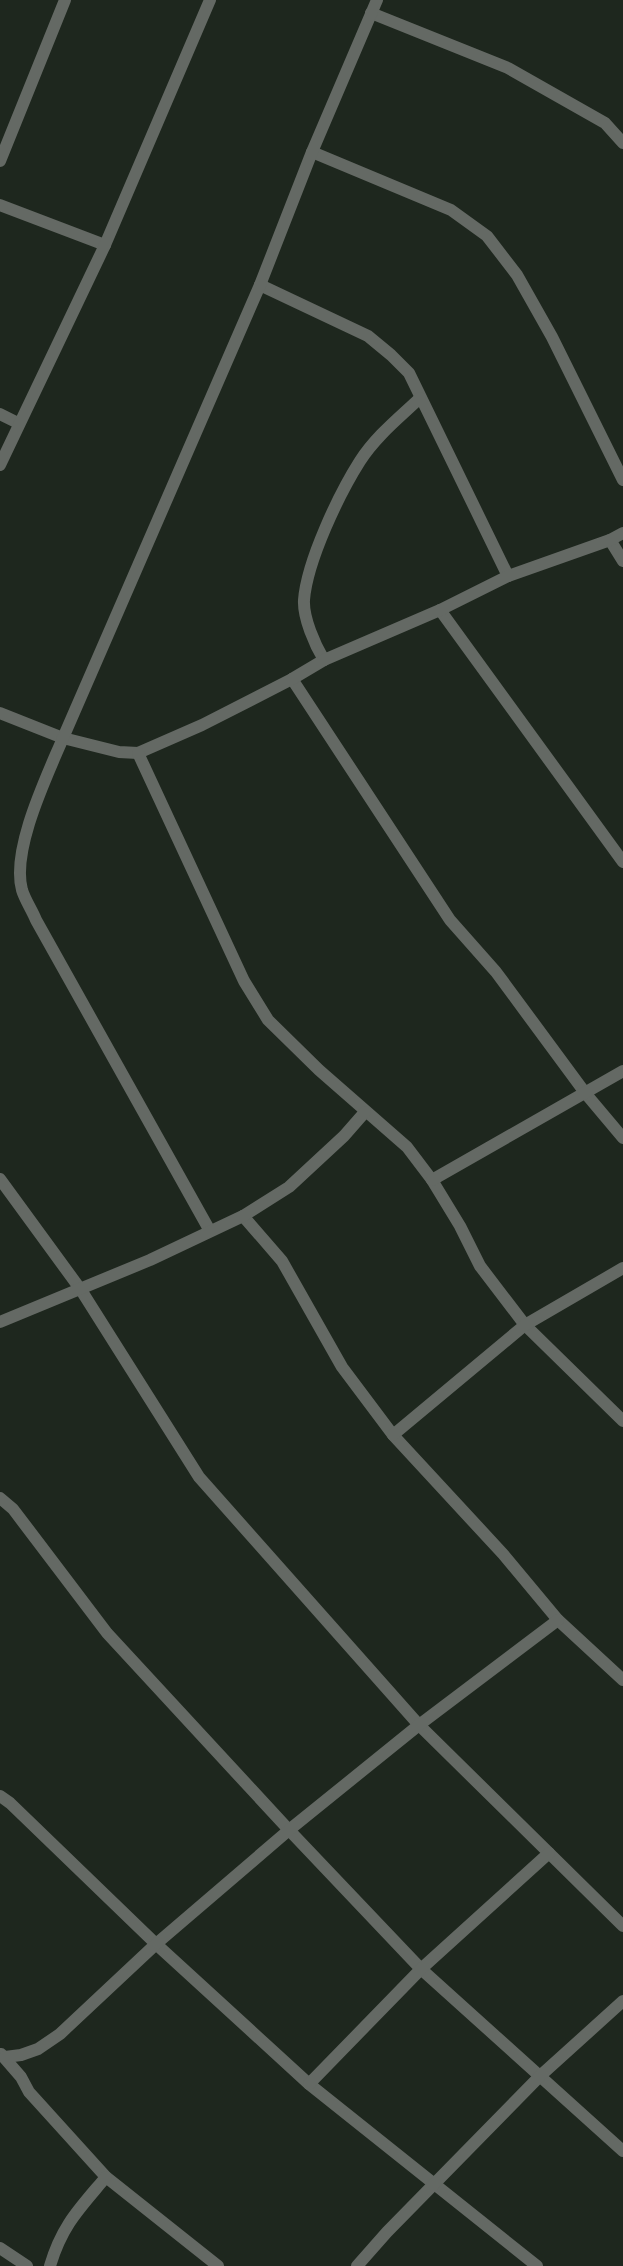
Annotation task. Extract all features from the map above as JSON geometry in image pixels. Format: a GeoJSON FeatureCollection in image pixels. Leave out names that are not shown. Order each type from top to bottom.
{"type":"FeatureCollection","features":[{"type":"Feature","properties":{"kind":"street"},"geometry":{"type":"LineString","coordinates":[[0,161],[65,0]]}},
{"type":"Feature","properties":{"kind":"street"},"geometry":{"type":"LineString","coordinates":[[0,465],[18,423],[105,245],[210,0]]}},
{"type":"Feature","properties":{"kind":"street"},"geometry":{"type":"LineString","coordinates":[[210,1231],[42,930],[22,890],[20,860],[36,803],[261,285],[312,152],[377,0]]}},
{"type":"Feature","properties":{"kind":"street"},"geometry":{"type":"LineString","coordinates":[[371,13],[508,68],[605,123],[623,143]]}},
{"type":"Feature","properties":{"kind":"street"},"geometry":{"type":"LineString","coordinates":[[312,152],[451,210],[487,236],[517,275],[552,337],[623,480]]}},
{"type":"Feature","properties":{"kind":"street"},"geometry":{"type":"LineString","coordinates":[[0,205],[105,245]]}},
{"type":"Feature","properties":{"kind":"street"},"geometry":{"type":"LineString","coordinates":[[261,285],[368,336],[409,373],[508,576]]}},
{"type":"Feature","properties":{"kind":"street"},"geometry":{"type":"LineString","coordinates":[[324,660],[313,641],[304,602],[316,549],[360,460],[386,429],[420,398]]}},
{"type":"Feature","properties":{"kind":"street"},"geometry":{"type":"LineString","coordinates":[[0,414],[18,423]]}},
{"type":"Feature","properties":{"kind":"street"},"geometry":{"type":"LineString","coordinates":[[0,713],[63,738],[119,752],[138,753],[202,725],[324,660],[440,610],[508,576],[623,533]]}},
{"type":"Feature","properties":{"kind":"street"},"geometry":{"type":"LineString","coordinates":[[609,540],[623,561]]}},
{"type":"Feature","properties":{"kind":"street"},"geometry":{"type":"LineString","coordinates":[[440,610],[623,862]]}},
{"type":"Feature","properties":{"kind":"street"},"geometry":{"type":"LineString","coordinates":[[292,679],[450,920],[496,972],[586,1094],[623,1138]]}},
{"type":"Feature","properties":{"kind":"street"},"geometry":{"type":"LineString","coordinates":[[138,753],[244,981],[268,1020],[319,1070],[407,1147],[432,1180],[460,1226],[480,1266],[525,1325],[623,1421]]}},
{"type":"Feature","properties":{"kind":"street"},"geometry":{"type":"LineString","coordinates":[[432,1180],[623,1071]]}},
{"type":"Feature","properties":{"kind":"street"},"geometry":{"type":"LineString","coordinates":[[0,1322],[150,1260],[243,1216],[289,1187],[344,1137],[365,1112]]}},
{"type":"Feature","properties":{"kind":"street"},"geometry":{"type":"LineString","coordinates":[[0,1179],[81,1290],[199,1477],[419,1725],[549,1853],[619,1913],[623,1926]]}},
{"type":"Feature","properties":{"kind":"street"},"geometry":{"type":"LineString","coordinates":[[243,1216],[282,1261],[342,1367],[393,1435],[503,1554],[558,1620],[623,1680]]}},
{"type":"Feature","properties":{"kind":"street"},"geometry":{"type":"LineString","coordinates":[[393,1435],[525,1325],[623,1268]]}},
{"type":"Feature","properties":{"kind":"street"},"geometry":{"type":"LineString","coordinates":[[0,1498],[13,1509],[106,1633],[421,1969],[623,2151]]}},
{"type":"Feature","properties":{"kind":"street"},"geometry":{"type":"LineString","coordinates":[[3,2055],[21,2055],[38,2049],[60,2034],[156,1944],[289,1830],[419,1725],[558,1620]]}},
{"type":"Feature","properties":{"kind":"street"},"geometry":{"type":"LineString","coordinates":[[0,1796],[10,1803],[156,1944],[309,2084],[537,2266]]}},
{"type":"Feature","properties":{"kind":"street"},"geometry":{"type":"LineString","coordinates":[[309,2084],[421,1969],[549,1853]]}},
{"type":"Feature","properties":{"kind":"street"},"geometry":{"type":"LineString","coordinates":[[357,2266],[387,2232],[540,2076],[623,2001]]}},
{"type":"Feature","properties":{"kind":"street"},"geometry":{"type":"LineString","coordinates":[[3,2055],[29,2092],[106,2177],[218,2266]]}},
{"type":"Feature","properties":{"kind":"street"},"geometry":{"type":"LineString","coordinates":[[50,2266],[55,2249],[70,2220],[106,2177]]}},
{"type":"Feature","properties":{"kind":"street"},"geometry":{"type":"LineString","coordinates":[[0,2248],[27,2266]]}}]}
